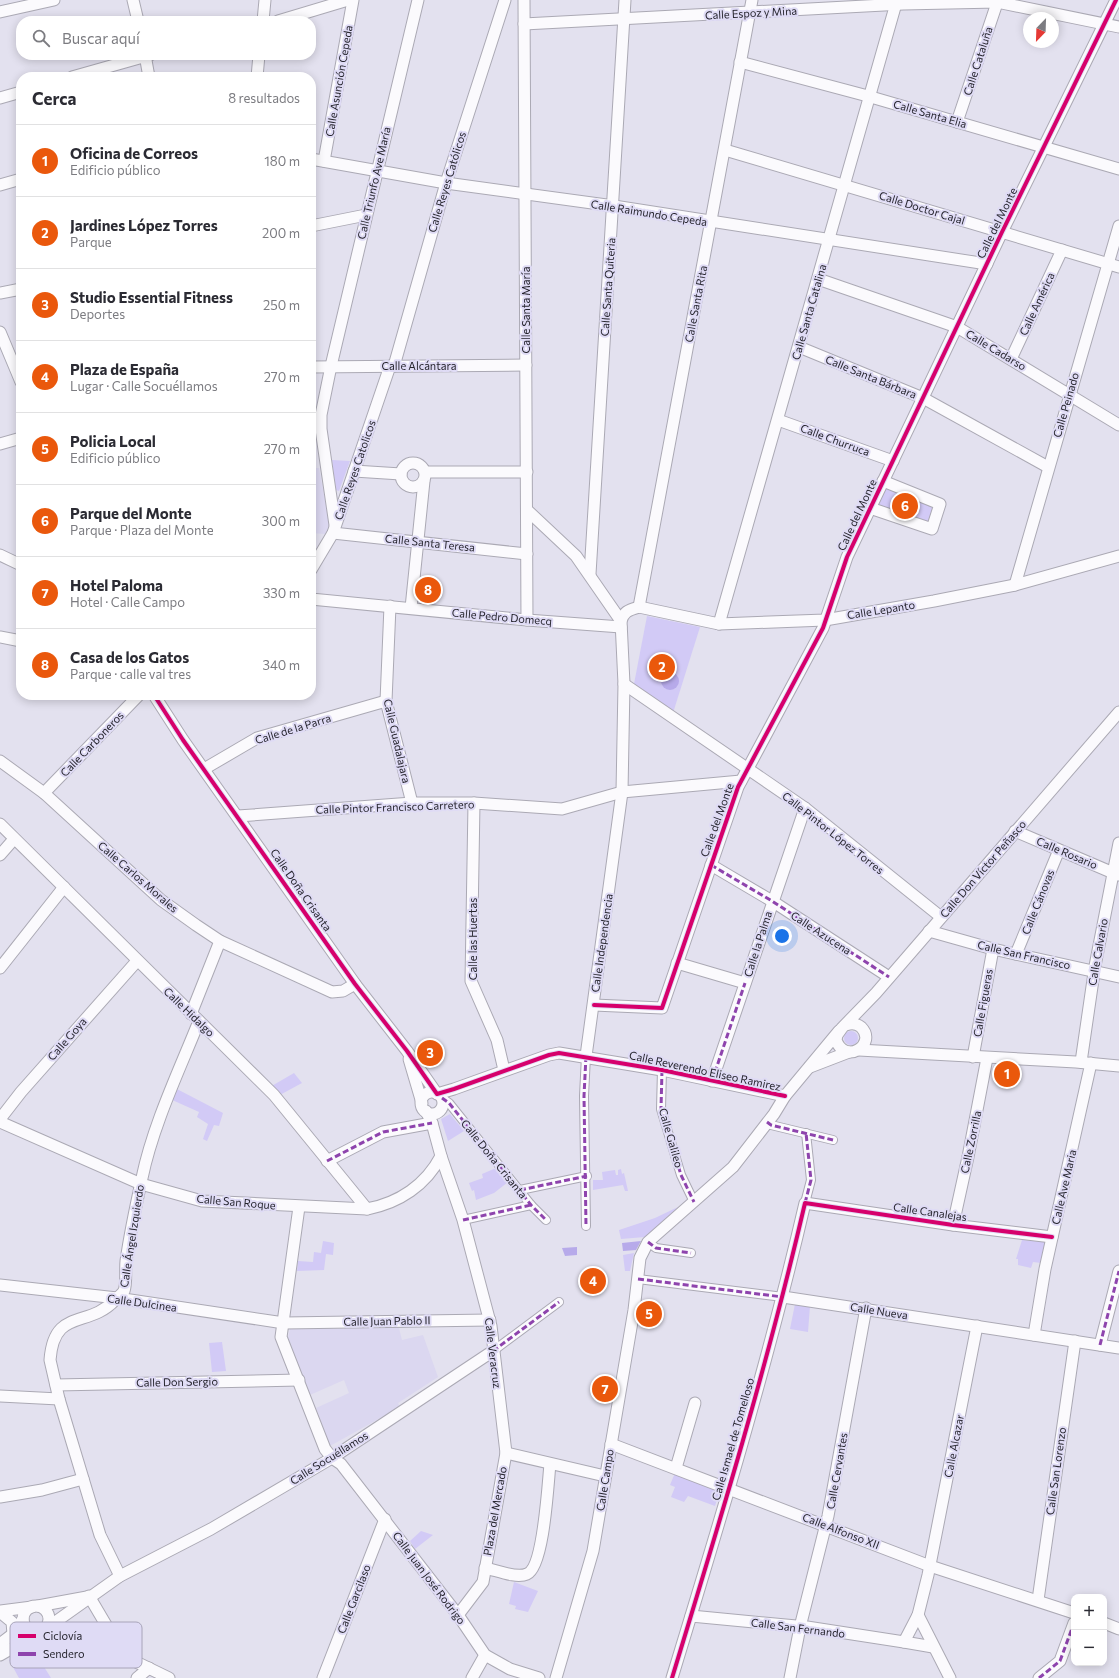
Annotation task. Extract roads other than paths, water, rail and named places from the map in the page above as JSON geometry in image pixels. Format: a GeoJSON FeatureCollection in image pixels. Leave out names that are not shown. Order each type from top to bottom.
{"type":"FeatureCollection","features":[{"type":"Feature","properties":{"kind":"street"},"geometry":{"type":"LineString","coordinates":[[0,12],[54,0]]}},
{"type":"Feature","properties":{"kind":"street"},"geometry":{"type":"LineString","coordinates":[[133,0],[137,16]]}},
{"type":"Feature","properties":{"kind":"street"},"geometry":{"type":"LineString","coordinates":[[263,16],[265,0]]}},
{"type":"Feature","properties":{"kind":"street"},"geometry":{"type":"LineString","coordinates":[[295,16],[348,0]]}},
{"type":"Feature","properties":{"kind":"street","name":"Calle Asunción Cepeda"},"geometry":{"type":"LineString","coordinates":[[324,161],[353,0]]}},
{"type":"Feature","properties":{"kind":"street","name":"Calle Triunfo Ave María"},"geometry":{"type":"LineString","coordinates":[[334,529],[321,429],[321,415],[330,366],[418,0]]}},
{"type":"Feature","properties":{"kind":"street","name":"Calle Reyes Católicos"},"geometry":{"type":"LineString","coordinates":[[392,366],[446,183],[505,0]]}},
{"type":"Feature","properties":{"kind":"street","name":"Calle Santa María"},"geometry":{"type":"LineString","coordinates":[[524,0],[527,620]]}},
{"type":"Feature","properties":{"kind":"street","name":"Calle Santa Quiteria"},"geometry":{"type":"LineString","coordinates":[[590,574],[614,206],[625,0]]}},
{"type":"Feature","properties":{"kind":"street","name":"Calle Santa Rita"},"geometry":{"type":"LineString","coordinates":[[639,607],[712,223],[752,0]]}},
{"type":"Feature","properties":{"kind":"street","name":"Calle del Monte"},"geometry":{"type":"LineString","coordinates":[[594,1005],[662,1008],[676,964],[741,781],[825,620],[847,557],[1002,232],[1116,0]]}},
{"type":"Feature","properties":{"kind":"street","name":"Calle Espoz y Mina"},"geometry":{"type":"LineString","coordinates":[[524,24],[750,13],[896,2],[998,1],[1119,27]]}},
{"type":"Feature","properties":{"kind":"street","name":"Calle Cataluña"},"geometry":{"type":"LineString","coordinates":[[957,122],[998,1]]}},
{"type":"Feature","properties":{"kind":"street","name":"Calle Santa Catalina"},"geometry":{"type":"LineString","coordinates":[[719,624],[896,2]]}},
{"type":"Feature","properties":{"kind":"street"},"geometry":{"type":"LineString","coordinates":[[89,72],[129,60]]}},
{"type":"Feature","properties":{"kind":"street"},"geometry":{"type":"LineString","coordinates":[[147,60],[148,72]]}},
{"type":"Feature","properties":{"kind":"street"},"geometry":{"type":"LineString","coordinates":[[257,72],[259,60]]}},
{"type":"Feature","properties":{"kind":"street","name":"Calle Santa Elia"},"geometry":{"type":"LineString","coordinates":[[740,62],[870,97],[1119,169]]}},
{"type":"Feature","properties":{"kind":"street"},"geometry":{"type":"LineString","coordinates":[[0,98],[16,93]]}},
{"type":"Feature","properties":{"kind":"street","name":"Calle Doctor Cajal"},"geometry":{"type":"LineString","coordinates":[[725,150],[1119,267]]}},
{"type":"Feature","properties":{"kind":"street","name":"Calle Raimundo Cepeda"},"geometry":{"type":"LineString","coordinates":[[316,160],[446,183],[614,206],[712,223],[987,264]]}},
{"type":"Feature","properties":{"kind":"street"},"geometry":{"type":"LineString","coordinates":[[0,185],[16,180]]}},
{"type":"Feature","properties":{"kind":"street"},"geometry":{"type":"LineString","coordinates":[[316,225],[366,215]]}},
{"type":"Feature","properties":{"kind":"street","name":"Calle Peinado"},"geometry":{"type":"LineString","coordinates":[[1015,585],[1068,395],[1119,226]]}},
{"type":"Feature","properties":{"kind":"street","name":"Calle América"},"geometry":{"type":"LineString","coordinates":[[1011,359],[1062,250]]}},
{"type":"Feature","properties":{"kind":"street","name":"Calle Cadarso"},"geometry":{"type":"LineString","coordinates":[[818,279],[957,327],[1068,395],[1119,424]]}},
{"type":"Feature","properties":{"kind":"street"},"geometry":{"type":"LineString","coordinates":[[0,293],[16,290]]}},
{"type":"Feature","properties":{"kind":"street"},"geometry":{"type":"LineString","coordinates":[[1,337],[16,371]]}},
{"type":"Feature","properties":{"kind":"street","name":"Calle Santa Bárbara"},"geometry":{"type":"LineString","coordinates":[[798,347],[923,398],[1048,467]]}},
{"type":"Feature","properties":{"kind":"street","name":"Calle Alcántara"},"geometry":{"type":"LineString","coordinates":[[316,367],[526,365]]}},
{"type":"Feature","properties":{"kind":"street","name":"Calle Reyes Catolicos"},"geometry":{"type":"LineString","coordinates":[[316,561],[334,529],[392,366]]}},
{"type":"Feature","properties":{"kind":"street","name":"Calle Churruca"},"geometry":{"type":"LineString","coordinates":[[778,420],[893,461]]}},
{"type":"Feature","properties":{"kind":"street"},"geometry":{"type":"LineString","coordinates":[[0,444],[16,439]]}},
{"type":"Feature","properties":{"kind":"street"},"geometry":{"type":"LineString","coordinates":[[411,608],[424,476],[417,464],[410,464],[404,468],[401,474],[403,482],[409,486],[416,487],[424,476]]}},
{"type":"Feature","properties":{"kind":"street"},"geometry":{"type":"LineString","coordinates":[[354,471],[401,474]]}},
{"type":"Feature","properties":{"kind":"street"},"geometry":{"type":"LineString","coordinates":[[424,476],[527,472]]}},
{"type":"Feature","properties":{"kind":"street"},"geometry":{"type":"LineString","coordinates":[[870,508],[932,529],[940,504],[884,480]]}},
{"type":"Feature","properties":{"kind":"street"},"geometry":{"type":"LineString","coordinates":[[527,510],[576,556],[590,574],[621,624]]}},
{"type":"Feature","properties":{"kind":"street","name":"Calle Santa Teresa"},"geometry":{"type":"LineString","coordinates":[[334,529],[418,542],[527,554]]}},
{"type":"Feature","properties":{"kind":"street"},"geometry":{"type":"LineString","coordinates":[[0,555],[16,563]]}},
{"type":"Feature","properties":{"kind":"street","name":"Calle Lepanto"},"geometry":{"type":"LineString","coordinates":[[639,607],[719,624],[825,620],[1015,585],[1119,556]]}},
{"type":"Feature","properties":{"kind":"street","name":"Calle Pedro Domecq"},"geometry":{"type":"LineString","coordinates":[[316,599],[527,620],[621,624]]}},
{"type":"Feature","properties":{"kind":"street","name":"Calle Guadalajara"},"geometry":{"type":"LineString","coordinates":[[390,606],[386,701],[412,804]]}},
{"type":"Feature","properties":{"kind":"street"},"geometry":{"type":"LineString","coordinates":[[621,624],[623,614],[639,607]]}},
{"type":"Feature","properties":{"kind":"street","name":"Calle Independencia"},"geometry":{"type":"LineString","coordinates":[[586,1226],[587,1176],[584,1096],[586,1056],[622,792],[624,684],[621,624]]}},
{"type":"Feature","properties":{"kind":"street"},"geometry":{"type":"LineString","coordinates":[[0,637],[16,640]]}},
{"type":"Feature","properties":{"kind":"street","name":"Calle Pintor López Torres"},"geometry":{"type":"LineString","coordinates":[[624,684],[805,808],[941,917]]}},
{"type":"Feature","properties":{"kind":"street","name":"Calle Carboneros"},"geometry":{"type":"LineString","coordinates":[[44,792],[134,700]]}},
{"type":"Feature","properties":{"kind":"street","name":"Calle Doña Crisanta"},"geometry":{"type":"LineString","coordinates":[[157,700],[355,984],[407,1050],[440,1096],[449,1103],[531,1205],[546,1220]]}},
{"type":"Feature","properties":{"kind":"street","name":"Calle de la Parra"},"geometry":{"type":"LineString","coordinates":[[204,769],[257,738],[386,701]]}},
{"type":"Feature","properties":{"kind":"street","name":"Calle Don Víctor Peñasco"},"geometry":{"type":"LineString","coordinates":[[638,1279],[640,1258],[648,1242],[733,1167],[785,1096],[842,1028],[889,977],[1119,712]]}},
{"type":"Feature","properties":{"kind":"street","name":"Calle Carlos Morales"},"geometry":{"type":"LineString","coordinates":[[0,761],[44,792],[161,900],[220,941],[332,992],[343,991],[355,984]]}},
{"type":"Feature","properties":{"kind":"street","name":"Calle Pintor Francisco Carretero"},"geometry":{"type":"LineString","coordinates":[[238,816],[412,804],[474,803],[562,809],[622,792],[741,781]]}},
{"type":"Feature","properties":{"kind":"street","name":"Calle las Huertas"},"geometry":{"type":"LineString","coordinates":[[474,803],[471,981],[496,1040],[504,1070]]}},
{"type":"Feature","properties":{"kind":"street","name":"Calle la Palma"},"geometry":{"type":"LineString","coordinates":[[712,1081],[772,901],[805,808]]}},
{"type":"Feature","properties":{"kind":"street","name":"Calle Hidalgo"},"geometry":{"type":"LineString","coordinates":[[0,824],[136,961],[274,1094],[367,1209]]}},
{"type":"Feature","properties":{"kind":"street","name":"Calle Rosario"},"geometry":{"type":"LineString","coordinates":[[1015,831],[1116,874]]}},
{"type":"Feature","properties":{"kind":"street"},"geometry":{"type":"LineString","coordinates":[[0,856],[14,839]]}},
{"type":"Feature","properties":{"kind":"street","name":"Calle Calvario"},"geometry":{"type":"LineString","coordinates":[[1086,1062],[1094,971],[1116,874],[1119,843]]}},
{"type":"Feature","properties":{"kind":"street","name":"Calle Cánovas"},"geometry":{"type":"LineString","coordinates":[[1016,954],[1059,850]]}},
{"type":"Feature","properties":{"kind":"street","name":"Calle Azucena"},"geometry":{"type":"LineString","coordinates":[[711,865],[772,901],[889,977]]}},
{"type":"Feature","properties":{"kind":"street"},"geometry":{"type":"LineString","coordinates":[[0,968],[64,887]]}},
{"type":"Feature","properties":{"kind":"street","name":"Calle San Francisco"},"geometry":{"type":"LineString","coordinates":[[929,931],[993,949],[1119,977]]}},
{"type":"Feature","properties":{"kind":"street","name":"Calle Ángel Izquierdo"},"geometry":{"type":"LineString","coordinates":[[120,1576],[100,1535],[83,1479],[56,1385],[50,1360],[51,1347],[58,1331],[64,1324],[101,1311],[124,1292],[127,1260],[141,1184],[161,1116],[220,941]]}},
{"type":"Feature","properties":{"kind":"street","name":"Calle Figueras"},"geometry":{"type":"LineString","coordinates":[[974,1057],[993,949]]}},
{"type":"Feature","properties":{"kind":"street","name":"Calle Goya"},"geometry":{"type":"LineString","coordinates":[[0,1120],[21,1092],[136,961]]}},
{"type":"Feature","properties":{"kind":"street"},"geometry":{"type":"LineString","coordinates":[[676,964],[745,983]]}},
{"type":"Feature","properties":{"kind":"street"},"geometry":{"type":"LineString","coordinates":[[810,1067],[854,1051],[865,1042],[864,1033],[858,1026],[849,1023],[836,1035],[838,1044],[844,1051],[854,1051],[987,1058],[1086,1062],[1119,1066]]}},
{"type":"Feature","properties":{"kind":"street","name":"Calle Doña Crisanta"},"geometry":{"type":"LineString","coordinates":[[407,1050],[424,1107]]}},
{"type":"Feature","properties":{"kind":"street","name":"Calle Reverendo Eliseo Ramirez"},"geometry":{"type":"LineString","coordinates":[[440,1096],[454,1089],[504,1070],[549,1055],[559,1054],[586,1056],[662,1070],[785,1096]]}},
{"type":"Feature","properties":{"kind":"street","name":"Calle Zorrilla"},"geometry":{"type":"LineString","coordinates":[[953,1225],[987,1058]]}},
{"type":"Feature","properties":{"kind":"street","name":"Calle Ave Maria"},"geometry":{"type":"LineString","coordinates":[[1034,1335],[1045,1269],[1086,1062]]}},
{"type":"Feature","properties":{"kind":"street","name":"Calle Galileo"},"geometry":{"type":"LineString","coordinates":[[662,1070],[660,1109],[681,1175],[694,1202]]}},
{"type":"Feature","properties":{"kind":"street"},"geometry":{"type":"LineString","coordinates":[[427,1094],[440,1096],[443,1105],[440,1111],[433,1114],[424,1107],[427,1094]]}},
{"type":"Feature","properties":{"kind":"street","name":"Calle Veracruz"},"geometry":{"type":"LineString","coordinates":[[424,1107],[432,1122],[441,1156],[464,1220],[490,1320],[506,1453]]}},
{"type":"Feature","properties":{"kind":"street","name":"Calle San Roque"},"geometry":{"type":"LineString","coordinates":[[0,1120],[141,1184],[202,1201],[299,1207],[367,1209],[384,1206],[413,1189],[429,1176],[441,1156]]}},
{"type":"Feature","properties":{"kind":"street"},"geometry":{"type":"LineString","coordinates":[[327,1161],[383,1132],[432,1122]]}},
{"type":"Feature","properties":{"kind":"street"},"geometry":{"type":"LineString","coordinates":[[767,1122],[834,1140]]}},
{"type":"Feature","properties":{"kind":"street","name":"Calle Ismael de Tomelloso"},"geometry":{"type":"LineString","coordinates":[[672,1678],[729,1488],[783,1297],[811,1180],[806,1133]]}},
{"type":"Feature","properties":{"kind":"street"},"geometry":{"type":"LineString","coordinates":[[520,1190],[587,1176]]}},
{"type":"Feature","properties":{"kind":"street","name":"Calle Canalejas"},"geometry":{"type":"LineString","coordinates":[[805,1203],[1052,1238]]}},
{"type":"Feature","properties":{"kind":"street"},"geometry":{"type":"LineString","coordinates":[[464,1220],[531,1205]]}},
{"type":"Feature","properties":{"kind":"street","name":"Calle Juan José Rodrigo"},"geometry":{"type":"LineString","coordinates":[[299,1207],[281,1337],[325,1449],[332,1458],[341,1464],[385,1520],[458,1615],[485,1655],[510,1669],[539,1678]]}},
{"type":"Feature","properties":{"kind":"street"},"geometry":{"type":"LineString","coordinates":[[648,1242],[656,1248],[691,1253]]}},
{"type":"Feature","properties":{"kind":"street"},"geometry":{"type":"LineString","coordinates":[[1100,1345],[1119,1271]]}},
{"type":"Feature","properties":{"kind":"street","name":"Calle Nueva"},"geometry":{"type":"LineString","coordinates":[[638,1279],[866,1308],[1119,1348]]}},
{"type":"Feature","properties":{"kind":"street","name":"Calle Campo"},"geometry":{"type":"LineString","coordinates":[[556,1678],[593,1551],[638,1279]]}},
{"type":"Feature","properties":{"kind":"street","name":"Calle Dulcinea"},"geometry":{"type":"LineString","coordinates":[[0,1285],[117,1298],[284,1323]]}},
{"type":"Feature","properties":{"kind":"street","name":"Calle Socuéllamos"},"geometry":{"type":"LineString","coordinates":[[54,1622],[89,1596],[120,1576],[211,1529],[332,1458],[493,1351],[559,1302]]}},
{"type":"Feature","properties":{"kind":"street","name":"Calle Cervantes"},"geometry":{"type":"LineString","coordinates":[[790,1678],[800,1627],[826,1525],[866,1308]]}},
{"type":"Feature","properties":{"kind":"street","name":"Calle Juan Pablo II"},"geometry":{"type":"LineString","coordinates":[[284,1323],[490,1320]]}},
{"type":"Feature","properties":{"kind":"street","name":"Calle Alcazar"},"geometry":{"type":"LineString","coordinates":[[918,1615],[930,1566],[977,1326]]}},
{"type":"Feature","properties":{"kind":"street","name":"Calle San Lorenzo"},"geometry":{"type":"LineString","coordinates":[[1038,1600],[1075,1341]]}},
{"type":"Feature","properties":{"kind":"street","name":"Calle Don Sergio"},"geometry":{"type":"LineString","coordinates":[[56,1385],[299,1380]]}},
{"type":"Feature","properties":{"kind":"street"},"geometry":{"type":"LineString","coordinates":[[0,1396],[60,1399]]}},
{"type":"Feature","properties":{"kind":"street"},"geometry":{"type":"LineString","coordinates":[[676,1468],[695,1403]]}},
{"type":"Feature","properties":{"kind":"street","name":"Calle Alfonso XII"},"geometry":{"type":"LineString","coordinates":[[611,1444],[930,1566],[1071,1612]]}},
{"type":"Feature","properties":{"kind":"street"},"geometry":{"type":"LineString","coordinates":[[506,1453],[605,1476]]}},
{"type":"Feature","properties":{"kind":"street","name":"Plaza del Mercado"},"geometry":{"type":"LineString","coordinates":[[458,1615],[483,1582],[506,1453]]}},
{"type":"Feature","properties":{"kind":"street","name":"Plaza del Mercado"},"geometry":{"type":"LineString","coordinates":[[485,1568],[520,1576],[529,1573],[532,1570],[538,1558],[546,1511],[550,1464]]}},
{"type":"Feature","properties":{"kind":"street"},"geometry":{"type":"LineString","coordinates":[[0,1497],[42,1490],[83,1479]]}},
{"type":"Feature","properties":{"kind":"street","name":"Calle Garcilaso"},"geometry":{"type":"LineString","coordinates":[[323,1678],[385,1520]]}},
{"type":"Feature","properties":{"kind":"street"},"geometry":{"type":"LineString","coordinates":[[89,1596],[104,1622]]}},
{"type":"Feature","properties":{"kind":"street","name":"Calle Socuéllamos"},"geometry":{"type":"LineString","coordinates":[[0,1611],[89,1596]]}},
{"type":"Feature","properties":{"kind":"street"},"geometry":{"type":"LineString","coordinates":[[21,1622],[25,1611],[35,1606],[45,1609],[49,1616],[49,1622]]}},
{"type":"Feature","properties":{"kind":"street"},"geometry":{"type":"LineString","coordinates":[[0,1611],[12,1622]]}},
{"type":"Feature","properties":{"kind":"street"},"geometry":{"type":"LineString","coordinates":[[904,1642],[918,1615]]}},
{"type":"Feature","properties":{"kind":"street"},"geometry":{"type":"LineString","coordinates":[[918,1615],[950,1678]]}},
{"type":"Feature","properties":{"kind":"street","name":"Calle San Fernando"},"geometry":{"type":"LineString","coordinates":[[691,1616],[800,1627],[933,1647]]}},
{"type":"Feature","properties":{"kind":"street"},"geometry":{"type":"LineString","coordinates":[[1107,1624],[1119,1629]]}},
{"type":"Feature","properties":{"kind":"street"},"geometry":{"type":"LineString","coordinates":[[1039,1678],[1060,1661],[1071,1630]]}},
{"type":"Feature","properties":{"kind":"street"},"geometry":{"type":"LineString","coordinates":[[0,1644],[10,1636]]}},
{"type":"Feature","properties":{"kind":"street","name":"Calle Socuéllamos"},"geometry":{"type":"LineString","coordinates":[[0,1655],[10,1649]]}},
{"type":"Feature","properties":{"kind":"street"},"geometry":{"type":"LineString","coordinates":[[472,1678],[485,1655]]}},
{"type":"Feature","properties":{"kind":"street"},"geometry":{"type":"LineString","coordinates":[[142,1665],[169,1678]]}},
{"type":"Feature","properties":{"kind":"street"},"geometry":{"type":"LineString","coordinates":[[137,1678],[149,1668]]}},
{"type":"Feature","properties":{"kind":"place","name":"Parque del Monte"},"geometry":{"type":"Point","coordinates":[905,506]}},
{"type":"Feature","properties":{"kind":"place","name":"Casa de los Gatos"},"geometry":{"type":"Point","coordinates":[428,590]}},
{"type":"Feature","properties":{"kind":"place","name":"Jardines López Torres"},"geometry":{"type":"Point","coordinates":[662,667]}},
{"type":"Feature","properties":{"kind":"place","name":"Studio Essential Fitness"},"geometry":{"type":"Point","coordinates":[430,1053]}},
{"type":"Feature","properties":{"kind":"place","name":"Oficina de Correos"},"geometry":{"type":"Point","coordinates":[1007,1074]}},
{"type":"Feature","properties":{"kind":"place","name":"Plaza de España"},"geometry":{"type":"Point","coordinates":[593,1281]}},
{"type":"Feature","properties":{"kind":"place","name":"Policia Local"},"geometry":{"type":"Point","coordinates":[649,1314]}},
{"type":"Feature","properties":{"kind":"place","name":"Hotel Paloma"},"geometry":{"type":"Point","coordinates":[605,1389]}}]}
